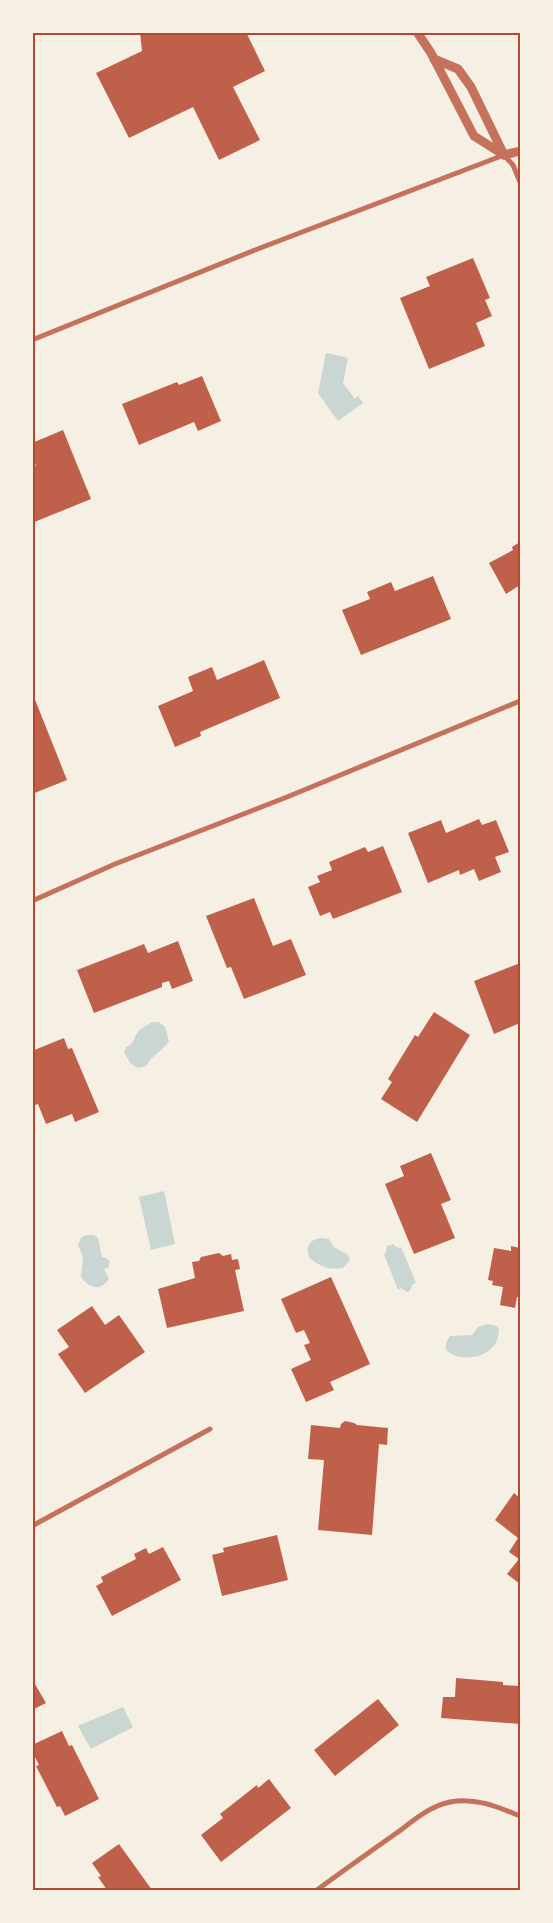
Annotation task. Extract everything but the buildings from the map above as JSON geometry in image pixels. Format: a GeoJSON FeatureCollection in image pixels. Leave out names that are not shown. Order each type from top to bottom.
{"type":"FeatureCollection","features":[{"type":"Feature","properties":{"kind":"street"},"geometry":{"type":"LineString","coordinates":[[417,32],[434,59],[474,136],[504,156],[512,165],[520,182]]}},
{"type":"Feature","properties":{"kind":"street"},"geometry":{"type":"LineString","coordinates":[[434,59],[458,69],[472,86],[504,156]]}},
{"type":"Feature","properties":{"kind":"street"},"geometry":{"type":"LineString","coordinates":[[32,340],[254,250],[504,156],[520,152]]}},
{"type":"Feature","properties":{"kind":"street"},"geometry":{"type":"LineString","coordinates":[[32,901],[115,864],[287,797],[520,701]]}},
{"type":"Feature","properties":{"kind":"street"},"geometry":{"type":"LineString","coordinates":[[32,1526],[210,1429]]}},
{"type":"Feature","properties":{"kind":"street"},"geometry":{"type":"LineString","coordinates":[[317,1890],[414,1820],[438,1806],[451,1802],[471,1801],[493,1805],[520,1816]]}},
{"type":"Feature","properties":{"kind":"shaded area"},"geometry":{"type":"Polygon","coordinates":[[[326,353],[348,358],[343,383],[355,399],[358,396],[363,403],[338,421],[318,393],[326,353]]]}},
{"type":"Feature","properties":{"kind":"shaded area"},"geometry":{"type":"Polygon","coordinates":[[[152,1022],[159,1022],[165,1027],[169,1041],[146,1066],[138,1068],[131,1064],[124,1052],[126,1047],[132,1043],[136,1034],[152,1022]]]}},
{"type":"Feature","properties":{"kind":"shaded area"},"geometry":{"type":"Polygon","coordinates":[[[164,1191],[175,1244],[151,1250],[139,1197],[164,1191]]]}},
{"type":"Feature","properties":{"kind":"shaded area"},"geometry":{"type":"Polygon","coordinates":[[[86,1235],[94,1235],[98,1238],[102,1257],[108,1259],[109,1262],[108,1268],[104,1269],[109,1279],[102,1286],[91,1286],[81,1277],[83,1257],[78,1245],[81,1238],[86,1235]]]}},
{"type":"Feature","properties":{"kind":"shaded area"},"geometry":{"type":"Polygon","coordinates":[[[329,1239],[334,1247],[348,1255],[350,1260],[343,1268],[325,1267],[310,1258],[308,1254],[309,1244],[314,1240],[329,1239]]]}},
{"type":"Feature","properties":{"kind":"shaded area"},"geometry":{"type":"Polygon","coordinates":[[[393,1244],[398,1248],[401,1247],[416,1283],[413,1284],[409,1292],[401,1288],[398,1290],[384,1254],[386,1253],[387,1246],[393,1244]]]}},
{"type":"Feature","properties":{"kind":"shaded area"},"geometry":{"type":"Polygon","coordinates":[[[488,1324],[499,1329],[496,1342],[485,1353],[479,1356],[465,1357],[451,1354],[446,1350],[446,1343],[450,1336],[472,1335],[478,1327],[488,1324]]]}},
{"type":"Feature","properties":{"kind":"shaded area"},"geometry":{"type":"Polygon","coordinates":[[[123,1707],[133,1727],[91,1749],[78,1726],[123,1707]]]}}]}
